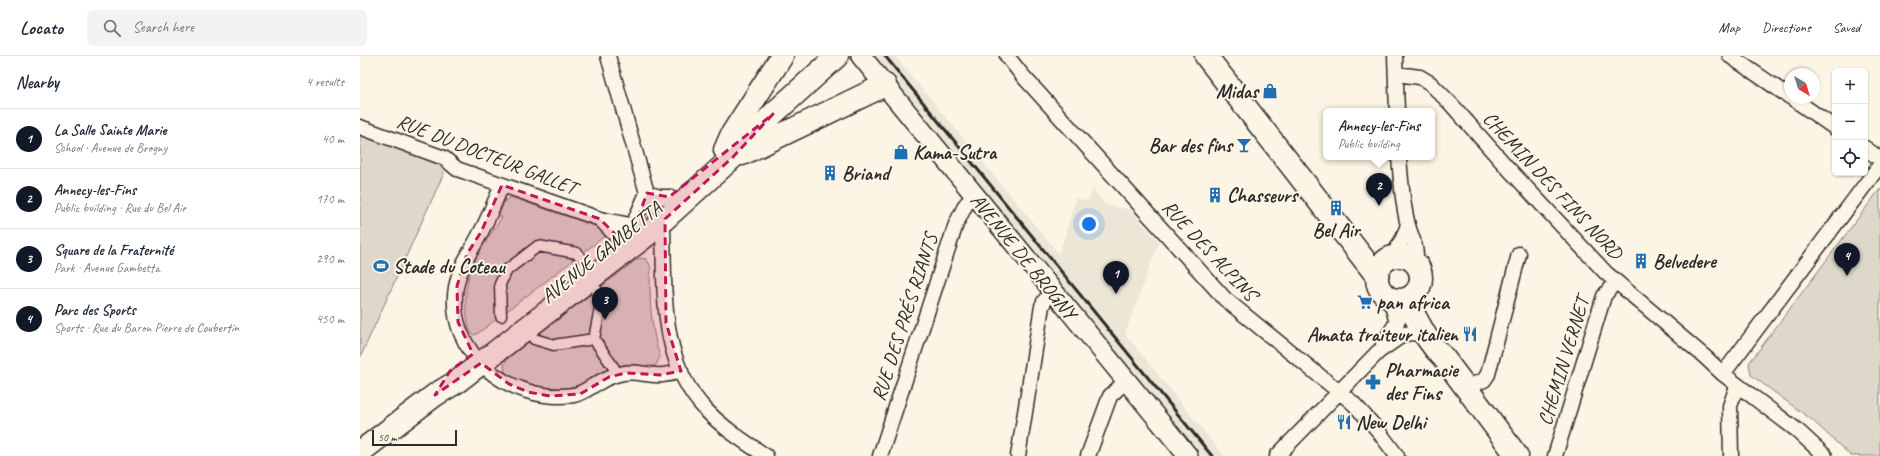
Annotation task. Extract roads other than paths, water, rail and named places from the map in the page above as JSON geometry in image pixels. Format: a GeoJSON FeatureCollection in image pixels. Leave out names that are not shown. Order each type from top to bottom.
{"type":"FeatureCollection","features":[{"type":"Feature","properties":{"kind":"main road"},"geometry":{"type":"LineString","coordinates":[[782,56],[730,147],[753,150],[885,85]]}},
{"type":"Feature","properties":{"kind":"main road","name":"AVENUE GAMBETTA"},"geometry":{"type":"LineString","coordinates":[[360,452],[435,395],[458,380],[477,358],[628,233],[669,197],[730,147],[774,114],[838,56]]}},
{"type":"Feature","properties":{"kind":"main road","name":"AVENUE DE BROGNY"},"geometry":{"type":"LineString","coordinates":[[861,56],[1188,456]]}},
{"type":"Feature","properties":{"kind":"main road"},"geometry":{"type":"LineString","coordinates":[[1206,56],[1357,250],[1385,264],[1406,256],[1416,263],[1421,276],[1404,297]]}},
{"type":"Feature","properties":{"kind":"main road","name":"AVENUE GAMBETTA"},"geometry":{"type":"LineString","coordinates":[[477,358],[665,219],[730,147]]}},
{"type":"Feature","properties":{"kind":"main road"},"geometry":{"type":"LineString","coordinates":[[1385,264],[1380,289],[1427,305],[1443,358]]}},
{"type":"Feature","properties":{"kind":"main road"},"geometry":{"type":"LineString","coordinates":[[1404,297],[1415,314],[1431,346],[1443,358],[1517,456]]}},
{"type":"Feature","properties":{"kind":"street"},"geometry":{"type":"LineString","coordinates":[[608,56],[647,193],[628,233]]}},
{"type":"Feature","properties":{"kind":"street","name":"RUE DES ALPINS"},"geometry":{"type":"LineString","coordinates":[[1007,56],[1022,75],[1226,299],[1255,325],[1339,392],[1370,421],[1396,456]]}},
{"type":"Feature","properties":{"kind":"street"},"geometry":{"type":"LineString","coordinates":[[1395,56],[1397,108]]}},
{"type":"Feature","properties":{"kind":"street"},"geometry":{"type":"LineString","coordinates":[[1730,56],[1784,92]]}},
{"type":"Feature","properties":{"kind":"street","name":"CHEMIN DES FINS NORD"},"geometry":{"type":"LineString","coordinates":[[1396,74],[1420,77],[1430,83],[1451,104],[1568,234],[1615,282],[1706,357],[1722,374],[1803,435],[1825,456]]}},
{"type":"Feature","properties":{"kind":"street"},"geometry":{"type":"LineString","coordinates":[[1801,104],[1832,126]]}},
{"type":"Feature","properties":{"kind":"street","name":"RUE DU DOCTEUR GALLET"},"geometry":{"type":"LineString","coordinates":[[360,127],[444,158],[458,169],[600,219],[628,233]]}},
{"type":"Feature","properties":{"kind":"street"},"geometry":{"type":"LineString","coordinates":[[1868,150],[1880,159]]}},
{"type":"Feature","properties":{"kind":"street"},"geometry":{"type":"LineString","coordinates":[[1399,160],[1408,225],[1414,240],[1416,263]]}},
{"type":"Feature","properties":{"kind":"street"},"geometry":{"type":"LineString","coordinates":[[1722,374],[1880,164]]}},
{"type":"Feature","properties":{"kind":"street"},"geometry":{"type":"LineString","coordinates":[[502,185],[482,232],[467,254],[456,286],[455,304],[460,331],[477,358],[497,378],[514,387],[535,394],[550,396],[580,394],[609,377],[626,373],[660,376],[680,371]]}},
{"type":"Feature","properties":{"kind":"street"},"geometry":{"type":"LineString","coordinates":[[647,193],[660,197],[669,197]]}},
{"type":"Feature","properties":{"kind":"street","name":"RUE DES PRÉS RIANTS"},"geometry":{"type":"LineString","coordinates":[[880,456],[956,224],[966,204],[975,196]]}},
{"type":"Feature","properties":{"kind":"street","name":"RUE DU DOCTEUR GALLET"},"geometry":{"type":"LineString","coordinates":[[600,219],[628,233]]}},
{"type":"Feature","properties":{"kind":"street"},"geometry":{"type":"LineString","coordinates":[[665,219],[663,228],[666,323],[672,349],[680,371],[690,389],[707,411],[733,433],[766,456]]}},
{"type":"Feature","properties":{"kind":"street"},"geometry":{"type":"LineString","coordinates":[[1385,264],[1403,238],[1408,225]]}},
{"type":"Feature","properties":{"kind":"street"},"geometry":{"type":"LineString","coordinates":[[501,316],[500,284],[506,270],[538,246],[577,253],[580,256]]}},
{"type":"Feature","properties":{"kind":"street"},"geometry":{"type":"LineString","coordinates":[[1466,388],[1484,380],[1488,374],[1519,254]]}},
{"type":"Feature","properties":{"kind":"street","name":"CHEMIN VERNET"},"geometry":{"type":"LineString","coordinates":[[1555,456],[1604,296],[1615,282]]}},
{"type":"Feature","properties":{"kind":"street"},"geometry":{"type":"LineString","coordinates":[[597,290],[600,308],[594,339],[614,368]]}},
{"type":"Feature","properties":{"kind":"street"},"geometry":{"type":"LineString","coordinates":[[1018,456],[1042,306],[1054,292]]}},
{"type":"Feature","properties":{"kind":"street"},"geometry":{"type":"LineString","coordinates":[[1378,352],[1397,323],[1404,297]]}},
{"type":"Feature","properties":{"kind":"street"},"geometry":{"type":"LineString","coordinates":[[1277,456],[1378,352],[1404,334],[1413,333],[1425,336]]}},
{"type":"Feature","properties":{"kind":"street"},"geometry":{"type":"LineString","coordinates":[[534,338],[554,345],[594,339]]}},
{"type":"Feature","properties":{"kind":"street"},"geometry":{"type":"LineString","coordinates":[[1088,456],[1110,396],[1126,380]]}},
{"type":"Feature","properties":{"kind":"street"},"geometry":{"type":"LineString","coordinates":[[1731,456],[1730,406],[1737,386]]}},
{"type":"Feature","properties":{"kind":"railway"},"geometry":{"type":"LineString","coordinates":[[885,56],[1212,456]]}},
{"type":"Feature","properties":{"kind":"place","name":"Midas"},"geometry":{"type":"Point","coordinates":[1270,91]}},
{"type":"Feature","properties":{"kind":"place","name":"Bar des fins"},"geometry":{"type":"Point","coordinates":[1244,145]}},
{"type":"Feature","properties":{"kind":"place","name":"Kama-Sutra"},"geometry":{"type":"Point","coordinates":[901,152]}},
{"type":"Feature","properties":{"kind":"place","name":"Briand"},"geometry":{"type":"Point","coordinates":[830,173]}},
{"type":"Feature","properties":{"kind":"place","name":"Chasseurs"},"geometry":{"type":"Point","coordinates":[1215,195]}},
{"type":"Feature","properties":{"kind":"place","name":"Annecy-les-Fins"},"geometry":{"type":"Point","coordinates":[1379,206]}},
{"type":"Feature","properties":{"kind":"place","name":"Bel Air"},"geometry":{"type":"Point","coordinates":[1336,208]}},
{"type":"Feature","properties":{"kind":"place","name":"Belvedere"},"geometry":{"type":"Point","coordinates":[1641,261]}},
{"type":"Feature","properties":{"kind":"place","name":"Stade du Coteau"},"geometry":{"type":"Point","coordinates":[381,266]}},
{"type":"Feature","properties":{"kind":"place","name":"Parc des Sports"},"geometry":{"type":"Point","coordinates":[1847,276]}},
{"type":"Feature","properties":{"kind":"place","name":"La Salle Sainte Marie"},"geometry":{"type":"Point","coordinates":[1116,294]}},
{"type":"Feature","properties":{"kind":"place","name":"pan africa"},"geometry":{"type":"Point","coordinates":[1365,302]}},
{"type":"Feature","properties":{"kind":"place","name":"Square de la Fraternité"},"geometry":{"type":"Point","coordinates":[605,320]}},
{"type":"Feature","properties":{"kind":"place","name":"Amata traiteur italien"},"geometry":{"type":"Point","coordinates":[1470,334]}},
{"type":"Feature","properties":{"kind":"place","name":"Pharmacie des Fins"},"geometry":{"type":"Point","coordinates":[1373,382]}},
{"type":"Feature","properties":{"kind":"place","name":"New Delhi"},"geometry":{"type":"Point","coordinates":[1344,422]}}]}
